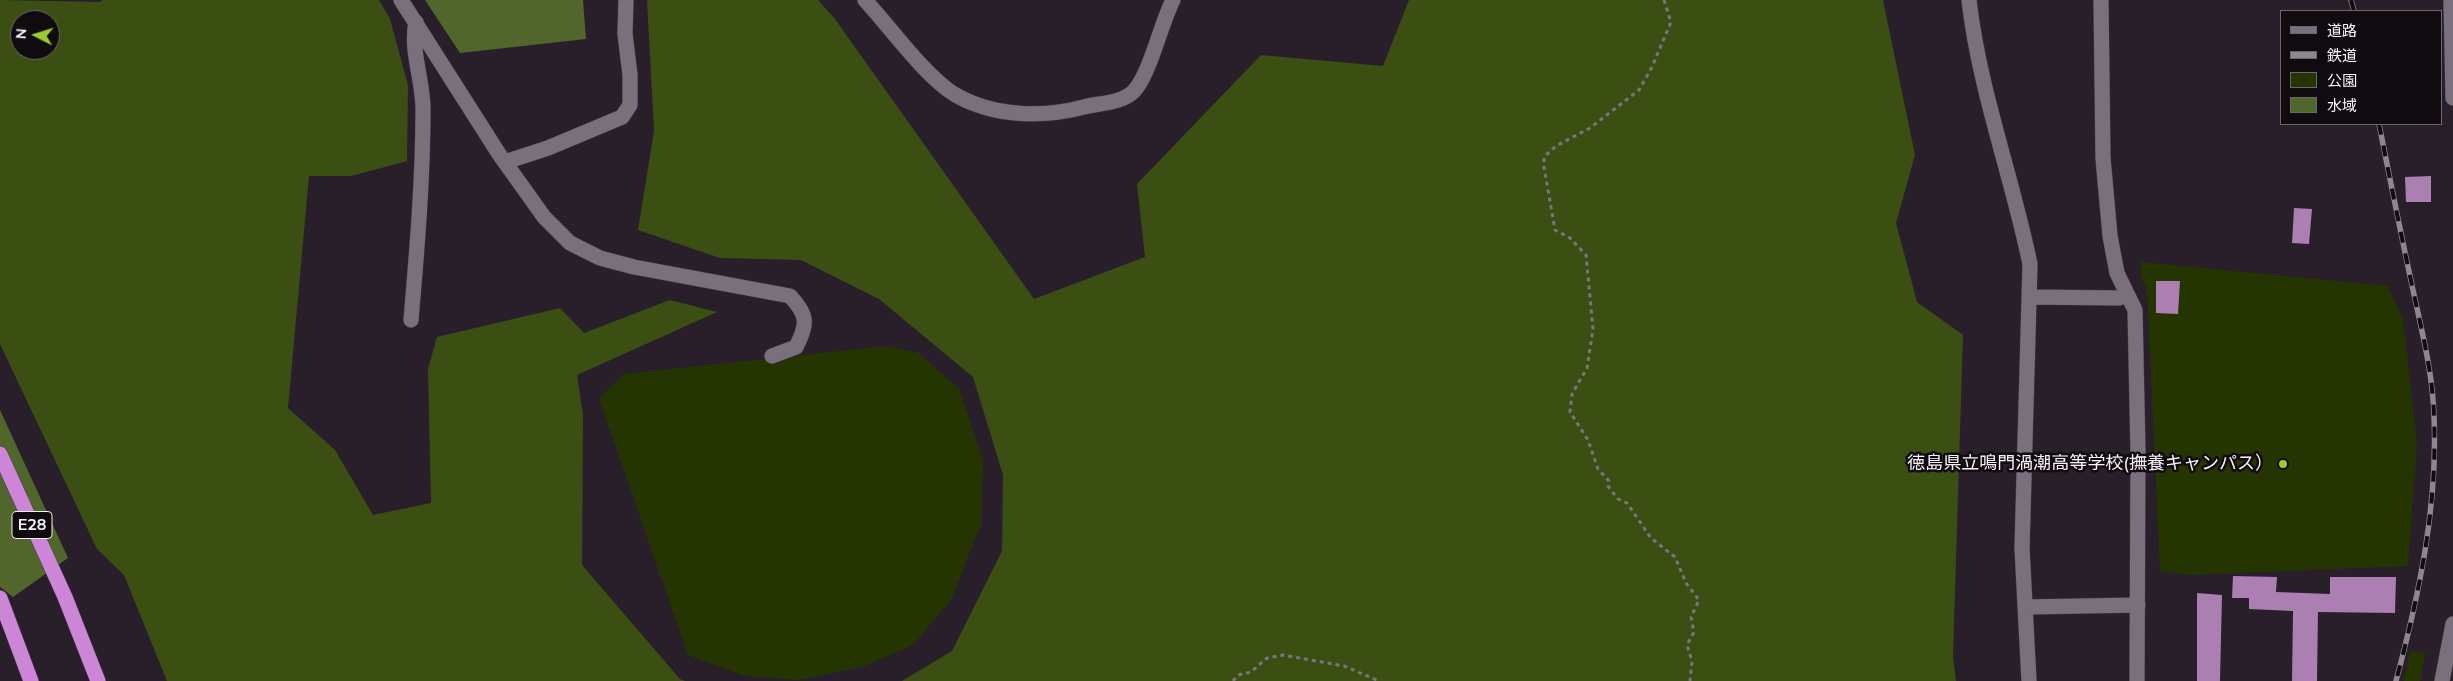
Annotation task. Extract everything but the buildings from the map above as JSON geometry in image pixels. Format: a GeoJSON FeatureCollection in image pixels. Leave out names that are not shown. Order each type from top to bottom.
{"type":"FeatureCollection","features":[{"type":"Feature","properties":{"kind":"highway","name":"E28"},"geometry":{"type":"LineString","coordinates":[[0,454],[65,597],[98,681]]}},
{"type":"Feature","properties":{"kind":"highway"},"geometry":{"type":"LineString","coordinates":[[0,598],[16,636],[31,681]]}},
{"type":"Feature","properties":{"kind":"street"},"geometry":{"type":"LineString","coordinates":[[401,0],[505,162],[550,224],[570,243],[600,258],[790,296],[803,311],[805,330],[796,347],[772,356]]}},
{"type":"Feature","properties":{"kind":"street"},"geometry":{"type":"LineString","coordinates":[[505,162],[548,148],[622,117],[630,105],[630,75],[625,34],[626,0]]}},
{"type":"Feature","properties":{"kind":"street"},"geometry":{"type":"LineString","coordinates":[[865,0],[931,74],[954,93],[976,104],[1002,111],[1032,114],[1064,112],[1116,100],[1133,92],[1143,77],[1174,0]]}},
{"type":"Feature","properties":{"kind":"street"},"geometry":{"type":"LineString","coordinates":[[1969,0],[1972,28],[1997,135],[2021,219],[2030,264],[2022,548],[2029,681]]}},
{"type":"Feature","properties":{"kind":"street"},"geometry":{"type":"LineString","coordinates":[[2101,0],[2103,158],[2110,236],[2117,273],[2135,310],[2138,452],[2137,681]]}},
{"type":"Feature","properties":{"kind":"street"},"geometry":{"type":"LineString","coordinates":[[2451,0],[2453,98]]}},
{"type":"Feature","properties":{"kind":"street"},"geometry":{"type":"LineString","coordinates":[[411,320],[423,157],[423,103],[413,38],[416,22]]}},
{"type":"Feature","properties":{"kind":"street"},"geometry":{"type":"LineString","coordinates":[[2030,297],[2119,298],[2128,294]]}},
{"type":"Feature","properties":{"kind":"street"},"geometry":{"type":"LineString","coordinates":[[2025,607],[2138,605]]}},
{"type":"Feature","properties":{"kind":"street"},"geometry":{"type":"LineString","coordinates":[[2442,681],[2453,624]]}},
{"type":"Feature","properties":{"kind":"path"},"geometry":{"type":"LineString","coordinates":[[1664,0],[1671,22],[1652,67],[1639,90],[1590,128],[1556,146],[1544,158],[1544,167],[1555,230],[1570,238],[1586,255],[1593,329],[1587,368],[1572,394],[1570,412],[1588,440],[1598,469],[1609,481],[1608,486],[1618,498],[1627,503],[1651,538],[1675,557],[1686,583],[1700,600],[1691,618],[1694,632],[1687,645],[1692,661],[1690,681]]}},
{"type":"Feature","properties":{"kind":"path"},"geometry":{"type":"LineString","coordinates":[[1234,681],[1238,675],[1251,672],[1267,658],[1283,655],[1344,666],[1379,681]]}},
{"type":"Feature","properties":{"kind":"green space","name":"徳島県立鳴門渦潮高等学校(撫養キャンパス）"},"geometry":{"type":"Polygon","coordinates":[[[2141,262],[2388,286],[2403,320],[2417,443],[2408,566],[2190,575],[2160,571],[2147,289],[2140,275],[2141,262]]]}},
{"type":"Feature","properties":{"kind":"green space"},"geometry":{"type":"Polygon","coordinates":[[[886,346],[919,353],[959,389],[983,460],[981,524],[951,600],[913,645],[862,667],[799,680],[745,676],[688,655],[599,399],[624,374],[886,346]]]}},
{"type":"Feature","properties":{"kind":"green space"},"geometry":{"type":"Polygon","coordinates":[[[2410,651],[2425,653],[2420,681],[2404,681],[2410,651]]]}},
{"type":"Feature","properties":{"kind":"shaded area"},"geometry":{"type":"Polygon","coordinates":[[[0,0],[99,2],[103,0],[379,0],[390,19],[408,85],[407,161],[351,176],[309,176],[288,408],[335,450],[373,515],[431,503],[428,369],[437,337],[560,308],[584,333],[670,300],[717,312],[577,375],[583,415],[582,565],[680,679],[685,681],[167,681],[124,575],[97,549],[0,344],[0,0]]]}},
{"type":"Feature","properties":{"kind":"shaded area"},"geometry":{"type":"Polygon","coordinates":[[[647,0],[818,0],[835,19],[1034,299],[1145,257],[1137,184],[1261,55],[1383,66],[1409,0],[1883,0],[1915,155],[1896,223],[1917,302],[1963,335],[1953,656],[1956,681],[902,681],[952,651],[1002,551],[1003,475],[973,377],[879,299],[801,260],[720,258],[638,230],[654,131],[647,0]]]}},
{"type":"Feature","properties":{"kind":"water"},"geometry":{"type":"Polygon","coordinates":[[[425,0],[583,0],[586,39],[460,53],[425,0]]]}},
{"type":"Feature","properties":{"kind":"water"},"geometry":{"type":"Polygon","coordinates":[[[0,410],[68,558],[13,597],[0,587],[0,410]]]}},
{"type":"Feature","properties":{"kind":"railway"},"geometry":{"type":"LineString","coordinates":[[2351,0],[2354,10]]}},
{"type":"Feature","properties":{"kind":"railway"},"geometry":{"type":"LineString","coordinates":[[2379,125],[2426,353],[2432,385],[2434,417],[2433,484],[2430,517],[2419,583],[2396,681]]}},
{"type":"Feature","properties":{"kind":"place","name":"徳島県立鳴門渦潮高等学校(撫養キャンパス）"},"geometry":{"type":"Point","coordinates":[2283,464]}}]}
